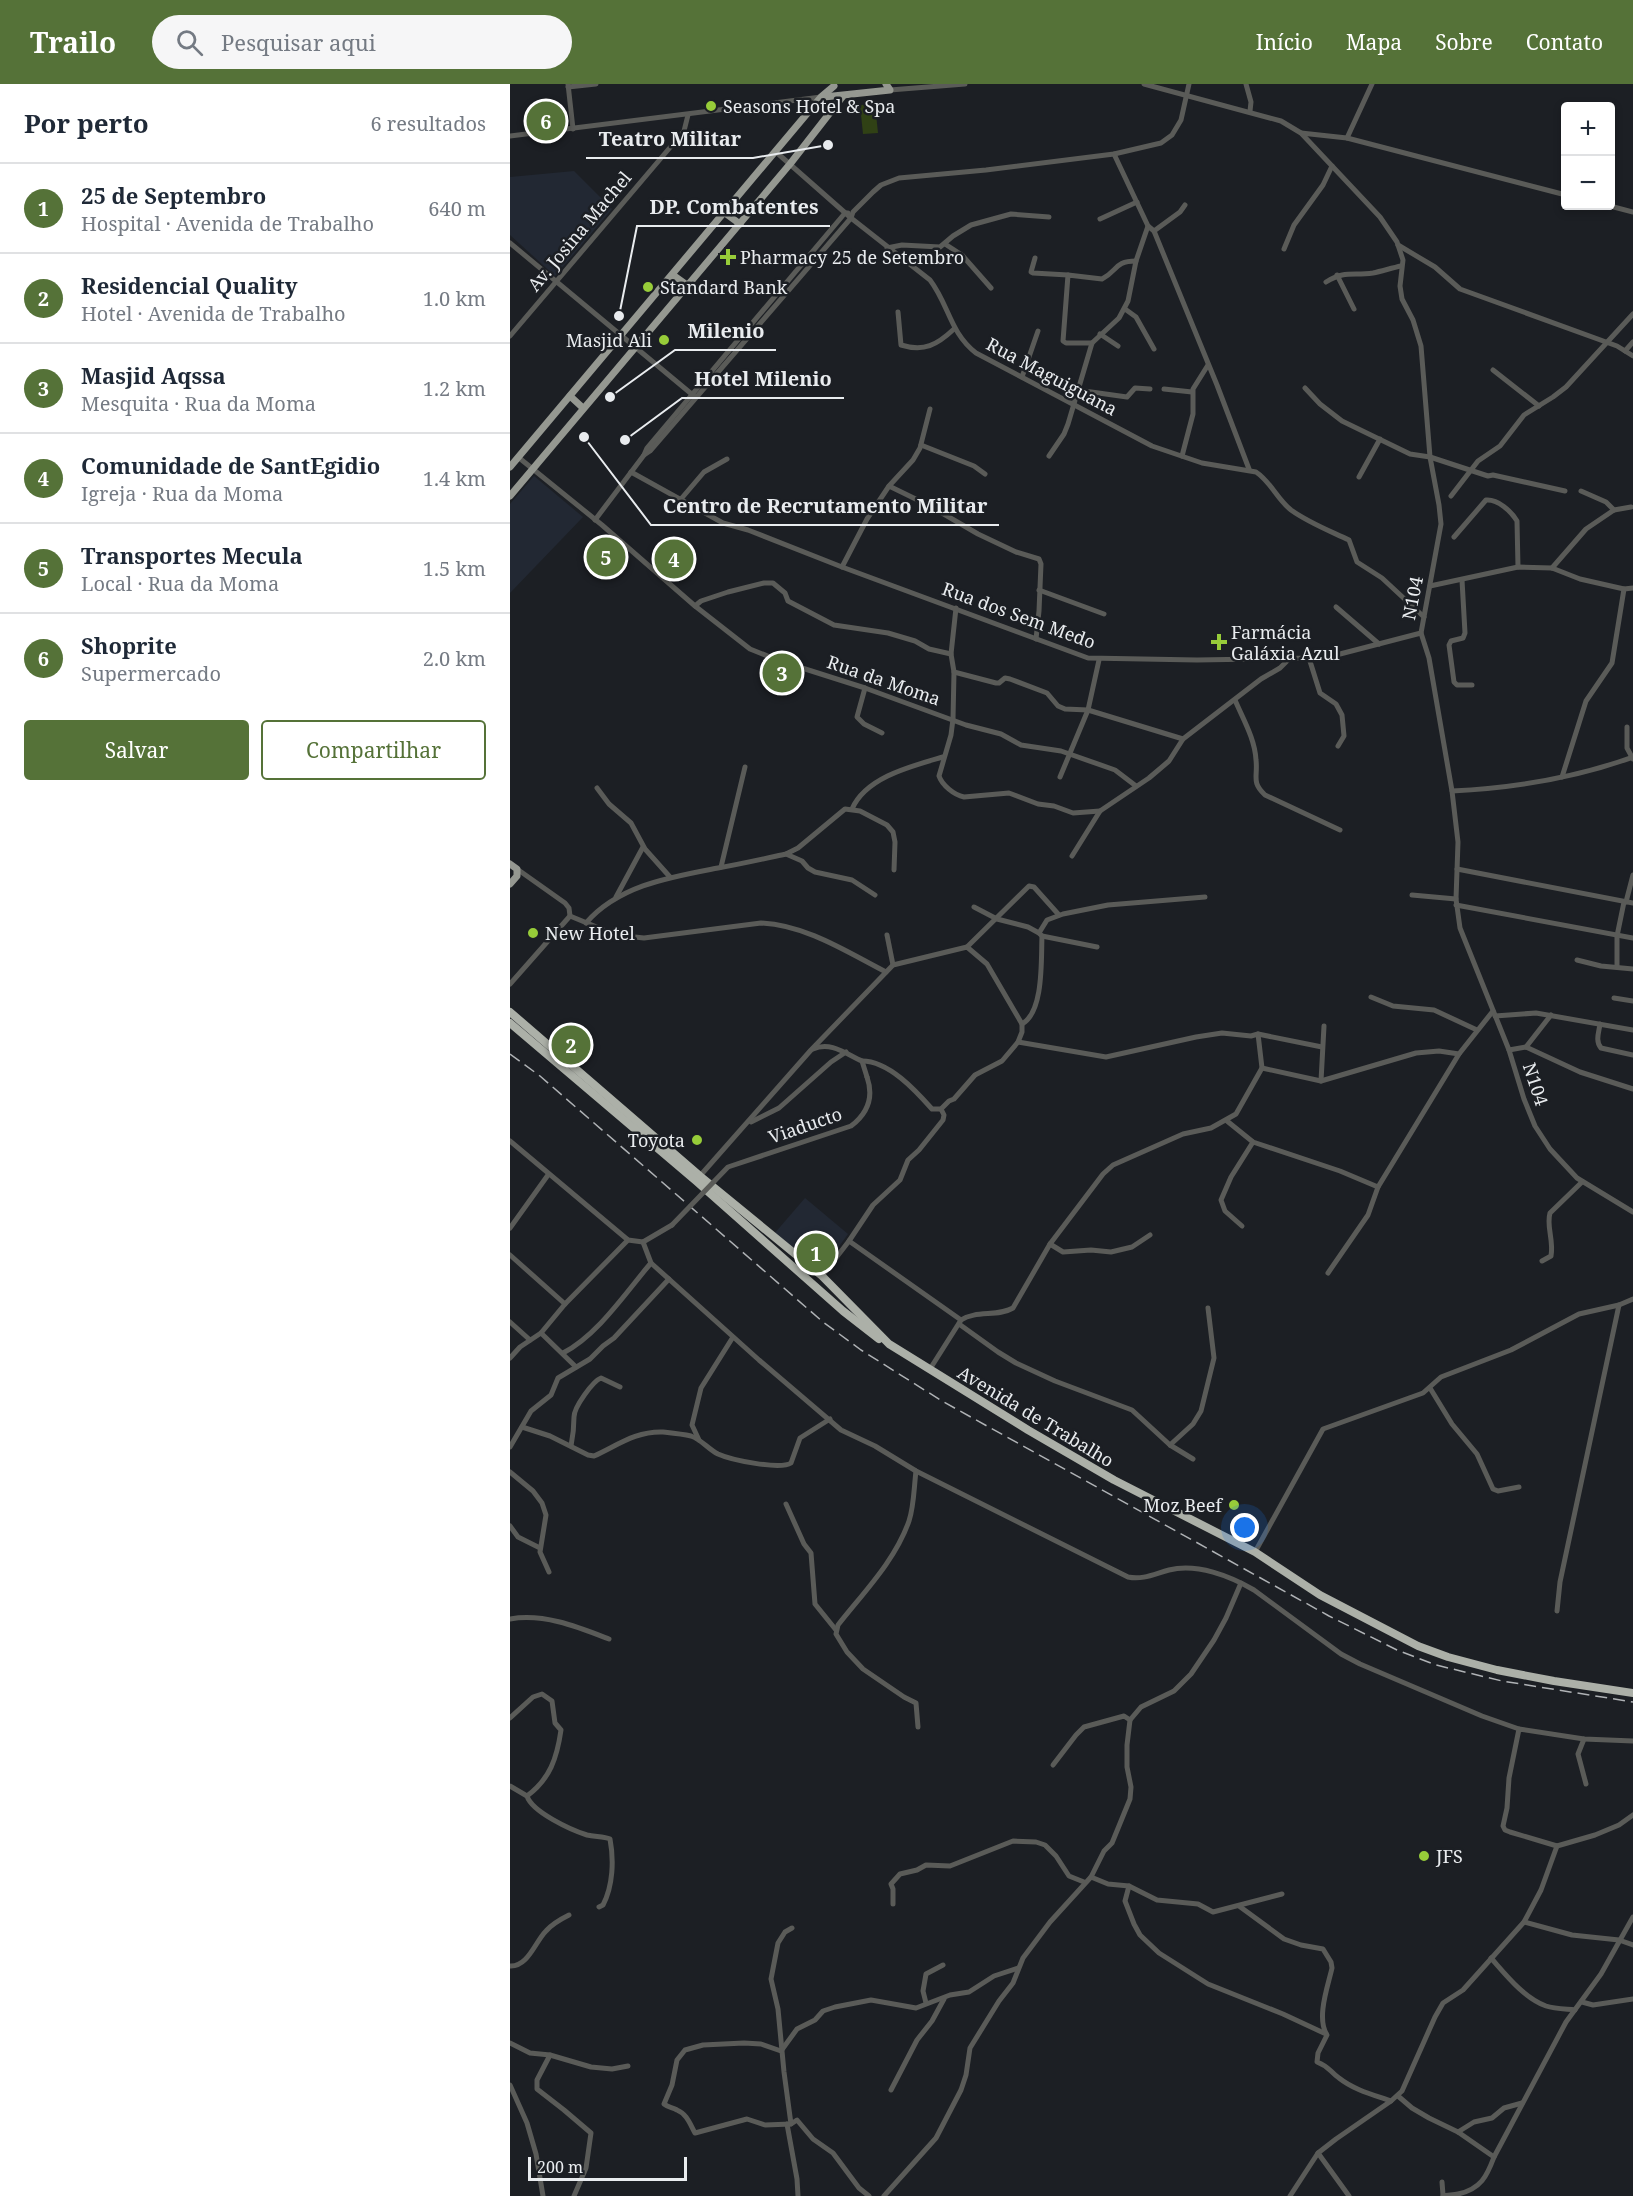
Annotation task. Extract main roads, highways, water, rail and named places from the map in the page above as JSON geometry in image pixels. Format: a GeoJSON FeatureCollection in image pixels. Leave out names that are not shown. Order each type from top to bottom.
{"type":"FeatureCollection","features":[{"type":"Feature","properties":{"kind":"highway","name":"Avenida de Trabalho"},"geometry":{"type":"LineString","coordinates":[[510,1012],[698,1179],[742,1222],[843,1311],[875,1336],[1114,1480],[1255,1552],[1320,1595],[1418,1646],[1448,1657],[1497,1670],[1633,1693]]}},
{"type":"Feature","properties":{"kind":"highway","name":"Avenida de Trabalho"},"geometry":{"type":"LineString","coordinates":[[510,1023],[698,1179],[822,1276],[889,1344]]}},
{"type":"Feature","properties":{"kind":"main road"},"geometry":{"type":"LineString","coordinates":[[873,92],[878,84]]}},
{"type":"Feature","properties":{"kind":"main road"},"geometry":{"type":"LineString","coordinates":[[510,466],[821,98],[834,85],[837,92],[843,96]]}},
{"type":"Feature","properties":{"kind":"main road"},"geometry":{"type":"LineString","coordinates":[[821,98],[873,92],[888,87]]}},
{"type":"Feature","properties":{"kind":"main road"},"geometry":{"type":"LineString","coordinates":[[510,496],[790,164],[843,96]]}},
{"type":"Feature","properties":{"kind":"main road"},"geometry":{"type":"LineString","coordinates":[[725,213],[740,224]]}},
{"type":"Feature","properties":{"kind":"main road"},"geometry":{"type":"LineString","coordinates":[[673,274],[687,285]]}},
{"type":"Feature","properties":{"kind":"main road"},"geometry":{"type":"LineString","coordinates":[[570,396],[583,408]]}},
{"type":"Feature","properties":{"kind":"main road"},"geometry":{"type":"LineString","coordinates":[[510,864],[517,869],[517,876],[510,884]]}},
{"type":"Feature","properties":{"kind":"railway"},"geometry":{"type":"LineString","coordinates":[[510,1054],[540,1076],[823,1322],[861,1350],[942,1401],[1329,1616],[1397,1650],[1436,1665],[1502,1681],[1633,1702]]}},
{"type":"Feature","properties":{"kind":"place","name":"Seasons Hotel & Spa"},"geometry":{"type":"Point","coordinates":[711,106]}},
{"type":"Feature","properties":{"kind":"place","name":"Shoprite"},"geometry":{"type":"Point","coordinates":[546,121]}},
{"type":"Feature","properties":{"kind":"place","name":"Teatro Militar"},"geometry":{"type":"Point","coordinates":[828,145]}},
{"type":"Feature","properties":{"kind":"place","name":"Pharmacy 25 de Setembro"},"geometry":{"type":"Point","coordinates":[728,257]}},
{"type":"Feature","properties":{"kind":"place","name":"Standard Bank"},"geometry":{"type":"Point","coordinates":[648,287]}},
{"type":"Feature","properties":{"kind":"place","name":"DP. Combatentes"},"geometry":{"type":"Point","coordinates":[619,316]}},
{"type":"Feature","properties":{"kind":"place","name":"Masjid Ali"},"geometry":{"type":"Point","coordinates":[664,340]}},
{"type":"Feature","properties":{"kind":"place","name":"Milenio"},"geometry":{"type":"Point","coordinates":[610,397]}},
{"type":"Feature","properties":{"kind":"place","name":"Centro de Recrutamento Militar"},"geometry":{"type":"Point","coordinates":[584,437]}},
{"type":"Feature","properties":{"kind":"place","name":"Hotel Milenio"},"geometry":{"type":"Point","coordinates":[625,440]}},
{"type":"Feature","properties":{"kind":"place","name":"Transportes Mecula"},"geometry":{"type":"Point","coordinates":[606,557]}},
{"type":"Feature","properties":{"kind":"place","name":"Comunidade de SantEgidio"},"geometry":{"type":"Point","coordinates":[674,559]}},
{"type":"Feature","properties":{"kind":"place","name":"Farmácia Galáxia Azul"},"geometry":{"type":"Point","coordinates":[1219,642]}},
{"type":"Feature","properties":{"kind":"place","name":"Masjid Aqssa"},"geometry":{"type":"Point","coordinates":[782,673]}},
{"type":"Feature","properties":{"kind":"place","name":"New Hotel"},"geometry":{"type":"Point","coordinates":[533,933]}},
{"type":"Feature","properties":{"kind":"place","name":"Residencial Quality"},"geometry":{"type":"Point","coordinates":[571,1045]}},
{"type":"Feature","properties":{"kind":"place","name":"Toyota"},"geometry":{"type":"Point","coordinates":[697,1140]}},
{"type":"Feature","properties":{"kind":"place","name":"25 de Septembro"},"geometry":{"type":"Point","coordinates":[816,1253]}},
{"type":"Feature","properties":{"kind":"place","name":"Moz Beef"},"geometry":{"type":"Point","coordinates":[1234,1505]}},
{"type":"Feature","properties":{"kind":"place","name":"JFS"},"geometry":{"type":"Point","coordinates":[1424,1856]}}]}
